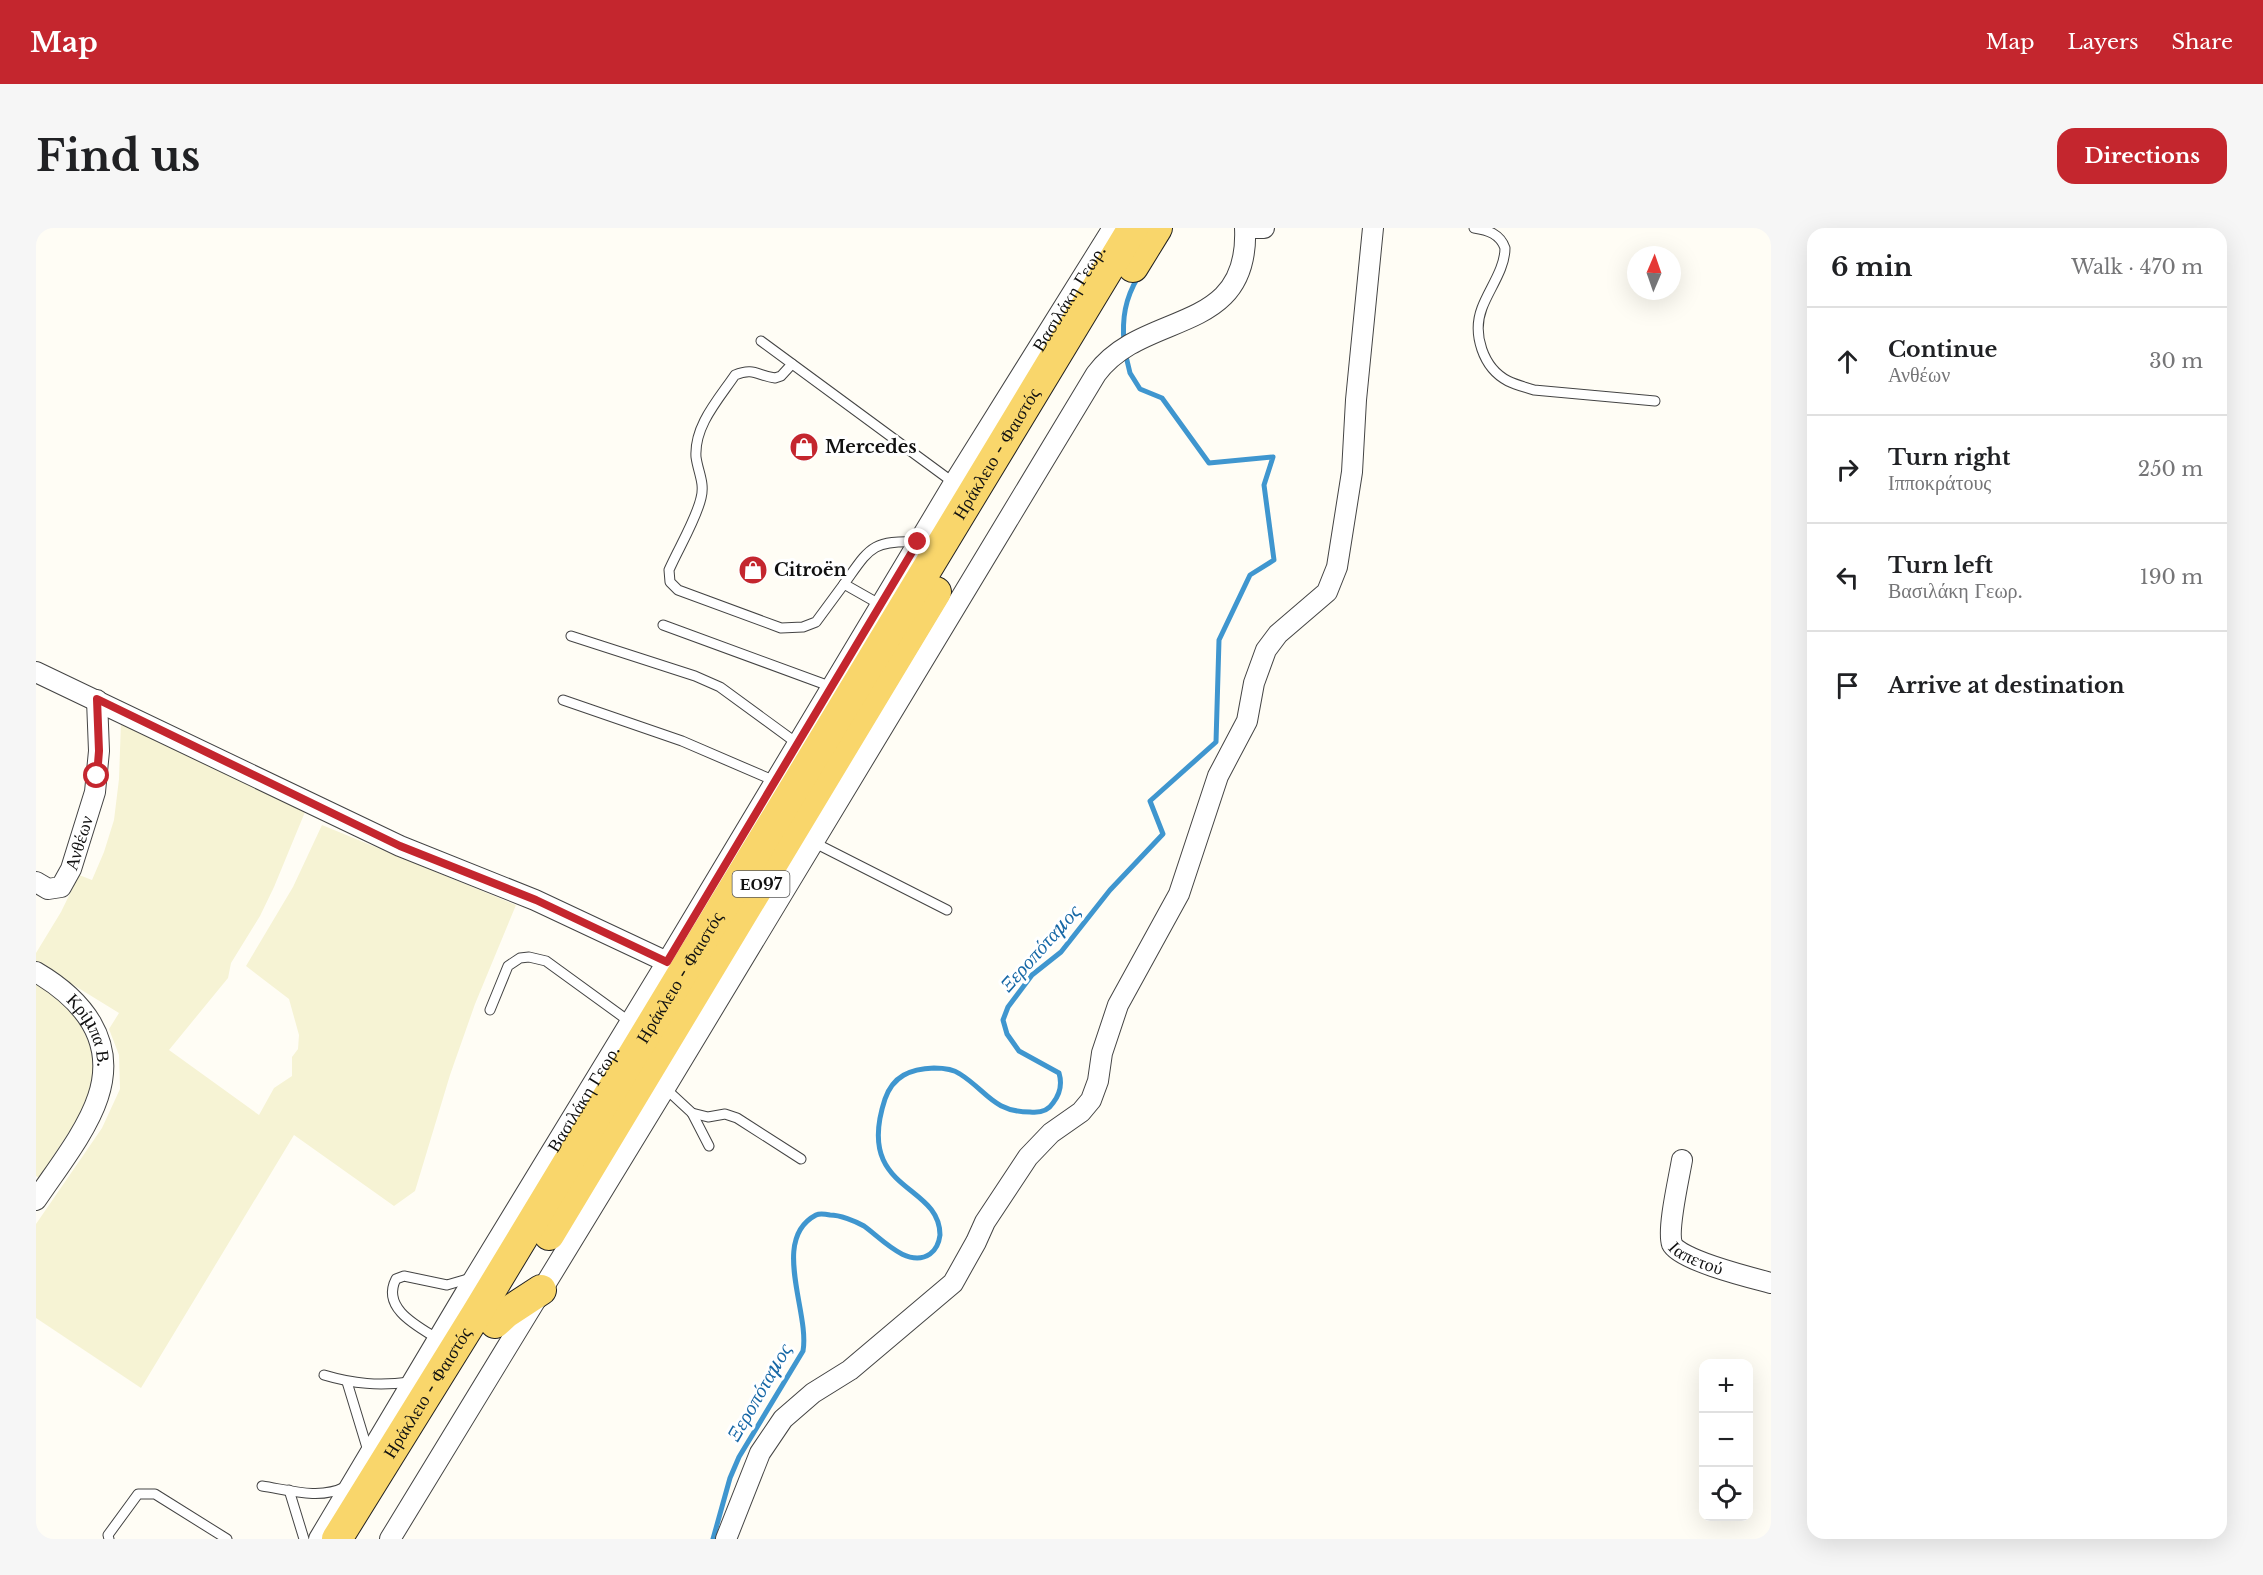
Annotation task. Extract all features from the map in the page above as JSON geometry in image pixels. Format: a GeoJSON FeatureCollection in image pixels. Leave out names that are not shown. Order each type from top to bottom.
{"type":"FeatureCollection","features":[{"type":"Feature","properties":{"kind":"main road","name":"Ηράκλειο - Φαιστός"},"geometry":{"type":"LineString","coordinates":[[337,1539],[477,1313],[1133,228]]}},
{"type":"Feature","properties":{"kind":"main road","name":"Ηράκλειο - Φαιστός"},"geometry":{"type":"LineString","coordinates":[[362,1539],[671,1033],[1157,228]]}},
{"type":"Feature","properties":{"kind":"main road"},"geometry":{"type":"LineString","coordinates":[[954,483],[978,469],[998,450]]}},
{"type":"Feature","properties":{"kind":"main road"},"geometry":{"type":"LineString","coordinates":[[665,1088],[665,1070],[671,1033]]}},
{"type":"Feature","properties":{"kind":"main road"},"geometry":{"type":"LineString","coordinates":[[495,1323],[541,1290]]}},
{"type":"Feature","properties":{"kind":"street","name":"Βασιλάκη Γεωρ."},"geometry":{"type":"LineString","coordinates":[[319,1539],[918,542],[1113,228]]}},
{"type":"Feature","properties":{"kind":"street"},"geometry":{"type":"LineString","coordinates":[[390,1539],[1101,367],[1117,352],[1142,337],[1200,313],[1224,297],[1239,274],[1243,261],[1246,246],[1245,228]]}},
{"type":"Feature","properties":{"kind":"street"},"geometry":{"type":"LineString","coordinates":[[1251,228],[1264,228]]}},
{"type":"Feature","properties":{"kind":"street"},"geometry":{"type":"LineString","coordinates":[[731,1537],[760,1453],[783,1419],[813,1393],[850,1370],[953,1283],[985,1222],[1028,1157],[1051,1133],[1081,1112],[1091,1100],[1098,1081],[1102,1053],[1118,1005],[1179,894],[1218,776],[1247,721],[1254,683],[1266,650],[1278,634],[1328,591],[1337,567],[1352,472],[1356,400],[1373,228]]}},
{"type":"Feature","properties":{"kind":"street"},"geometry":{"type":"LineString","coordinates":[[36,672],[97,699],[400,846],[536,900],[667,962]]}},
{"type":"Feature","properties":{"kind":"street","name":"Ανθέων"},"geometry":{"type":"LineString","coordinates":[[36,882],[48,889],[61,887],[77,853],[96,784],[99,751],[97,699]]}},
{"type":"Feature","properties":{"kind":"street","name":"Κρίμπα Β."},"geometry":{"type":"LineString","coordinates":[[36,972],[65,990],[84,1010],[97,1037],[103,1064],[100,1090],[92,1112],[36,1200]]}},
{"type":"Feature","properties":{"kind":"street","name":"Ιαπετού"},"geometry":{"type":"LineString","coordinates":[[1682,1160],[1671,1232],[1674,1247],[1680,1253],[1695,1260],[1771,1283]]}},
{"type":"Feature","properties":{"kind":"lane"},"geometry":{"type":"LineString","coordinates":[[1474,228],[1497,236],[1505,248],[1502,262],[1481,310],[1479,322],[1482,352],[1500,376],[1534,390],[1655,401]]}},
{"type":"Feature","properties":{"kind":"lane"},"geometry":{"type":"LineString","coordinates":[[761,341],[954,483]]}},
{"type":"Feature","properties":{"kind":"lane"},"geometry":{"type":"LineString","coordinates":[[792,364],[776,378],[755,371],[735,375],[702,424],[696,443],[697,460],[703,484],[701,499],[669,570],[670,582],[678,590],[781,628],[804,627],[816,622],[868,552],[878,544],[890,541],[918,542]]}},
{"type":"Feature","properties":{"kind":"lane"},"geometry":{"type":"LineString","coordinates":[[844,584],[881,604]]}},
{"type":"Feature","properties":{"kind":"lane"},"geometry":{"type":"LineString","coordinates":[[663,625],[832,687]]}},
{"type":"Feature","properties":{"kind":"lane"},"geometry":{"type":"LineString","coordinates":[[571,636],[695,676],[720,687],[798,744]]}},
{"type":"Feature","properties":{"kind":"lane"},"geometry":{"type":"LineString","coordinates":[[563,700],[682,741],[775,781]]}},
{"type":"Feature","properties":{"kind":"lane"},"geometry":{"type":"LineString","coordinates":[[813,842],[947,910]]}},
{"type":"Feature","properties":{"kind":"lane"},"geometry":{"type":"LineString","coordinates":[[490,1010],[508,966],[520,958],[529,957],[546,961],[630,1022]]}},
{"type":"Feature","properties":{"kind":"lane"},"geometry":{"type":"LineString","coordinates":[[665,1088],[692,1113],[709,1146]]}},
{"type":"Feature","properties":{"kind":"lane"},"geometry":{"type":"LineString","coordinates":[[692,1113],[708,1117],[725,1114],[737,1118],[801,1159]]}},
{"type":"Feature","properties":{"kind":"lane"},"geometry":{"type":"LineString","coordinates":[[438,1339],[412,1323],[396,1307],[392,1286],[396,1279],[404,1276],[447,1285],[476,1275]]}},
{"type":"Feature","properties":{"kind":"lane"},"geometry":{"type":"LineString","coordinates":[[324,1376],[347,1382],[375,1385],[413,1382]]}},
{"type":"Feature","properties":{"kind":"lane"},"geometry":{"type":"LineString","coordinates":[[347,1382],[369,1456]]}},
{"type":"Feature","properties":{"kind":"lane"},"geometry":{"type":"LineString","coordinates":[[262,1486],[323,1493],[338,1491],[353,1484]]}},
{"type":"Feature","properties":{"kind":"lane"},"geometry":{"type":"LineString","coordinates":[[289,1490],[304,1539]]}},
{"type":"Feature","properties":{"kind":"lane"},"geometry":{"type":"LineString","coordinates":[[109,1539],[108,1535],[138,1494],[155,1494],[227,1539]]}},
{"type":"Feature","properties":{"kind":"shaded area"},"geometry":{"type":"Polygon","coordinates":[[[121,722],[305,812],[260,916],[231,963],[228,978],[169,1050],[259,1115],[274,1088],[292,1076],[292,1057],[298,1049],[299,1035],[289,999],[246,966],[293,887],[322,825],[516,905],[475,1004],[450,1075],[415,1191],[394,1206],[294,1135],[141,1388],[36,1318],[36,1224],[102,1128],[120,1089],[119,1055],[109,1029],[119,1013],[36,962],[36,953],[61,912],[79,875],[92,880],[104,852],[114,820],[119,779],[121,722]]]}},
{"type":"Feature","properties":{"kind":"shaded area"},"geometry":{"type":"Polygon","coordinates":[[[36,982],[58,996],[76,1016],[90,1045],[94,1065],[92,1087],[78,1118],[39,1178],[36,1176],[36,982]]]}},
{"type":"Feature","properties":{"kind":"waterway","name":"Ξεροπόταμος"},"geometry":{"type":"LineString","coordinates":[[1124,343],[1125,309],[1138,277]]}},
{"type":"Feature","properties":{"kind":"waterway","name":"Ξεροπόταμος"},"geometry":{"type":"LineString","coordinates":[[713,1539],[730,1478],[739,1457],[803,1351],[804,1335],[794,1258],[796,1241],[803,1226],[818,1214],[852,1220],[864,1226],[895,1250],[913,1258],[922,1258],[930,1254],[938,1243],[940,1235],[936,1218],[927,1205],[889,1169],[881,1152],[878,1130],[888,1091],[898,1079],[910,1072],[941,1068],[957,1072],[991,1099],[1007,1108],[1037,1112],[1051,1106],[1060,1088],[1059,1073],[1019,1051],[1007,1034],[1003,1020],[1008,1007],[1032,975],[1061,952],[1110,890],[1163,834],[1150,801],[1216,742],[1219,640],[1250,575],[1274,560],[1264,485],[1273,457],[1209,463],[1162,398],[1140,389],[1130,373],[1125,352]]}},
{"type":"Feature","properties":{"kind":"place","name":"Mercedes"},"geometry":{"type":"Point","coordinates":[804,447]}},
{"type":"Feature","properties":{"kind":"place","name":"Citroën"},"geometry":{"type":"Point","coordinates":[753,570]}},
{"type":"Feature","properties":{"kind":"route"},"geometry":{"type":"LineString","coordinates":[[97,776],[99,751],[97,699],[400,846],[536,900],[667,962],[918,542]]}}]}
